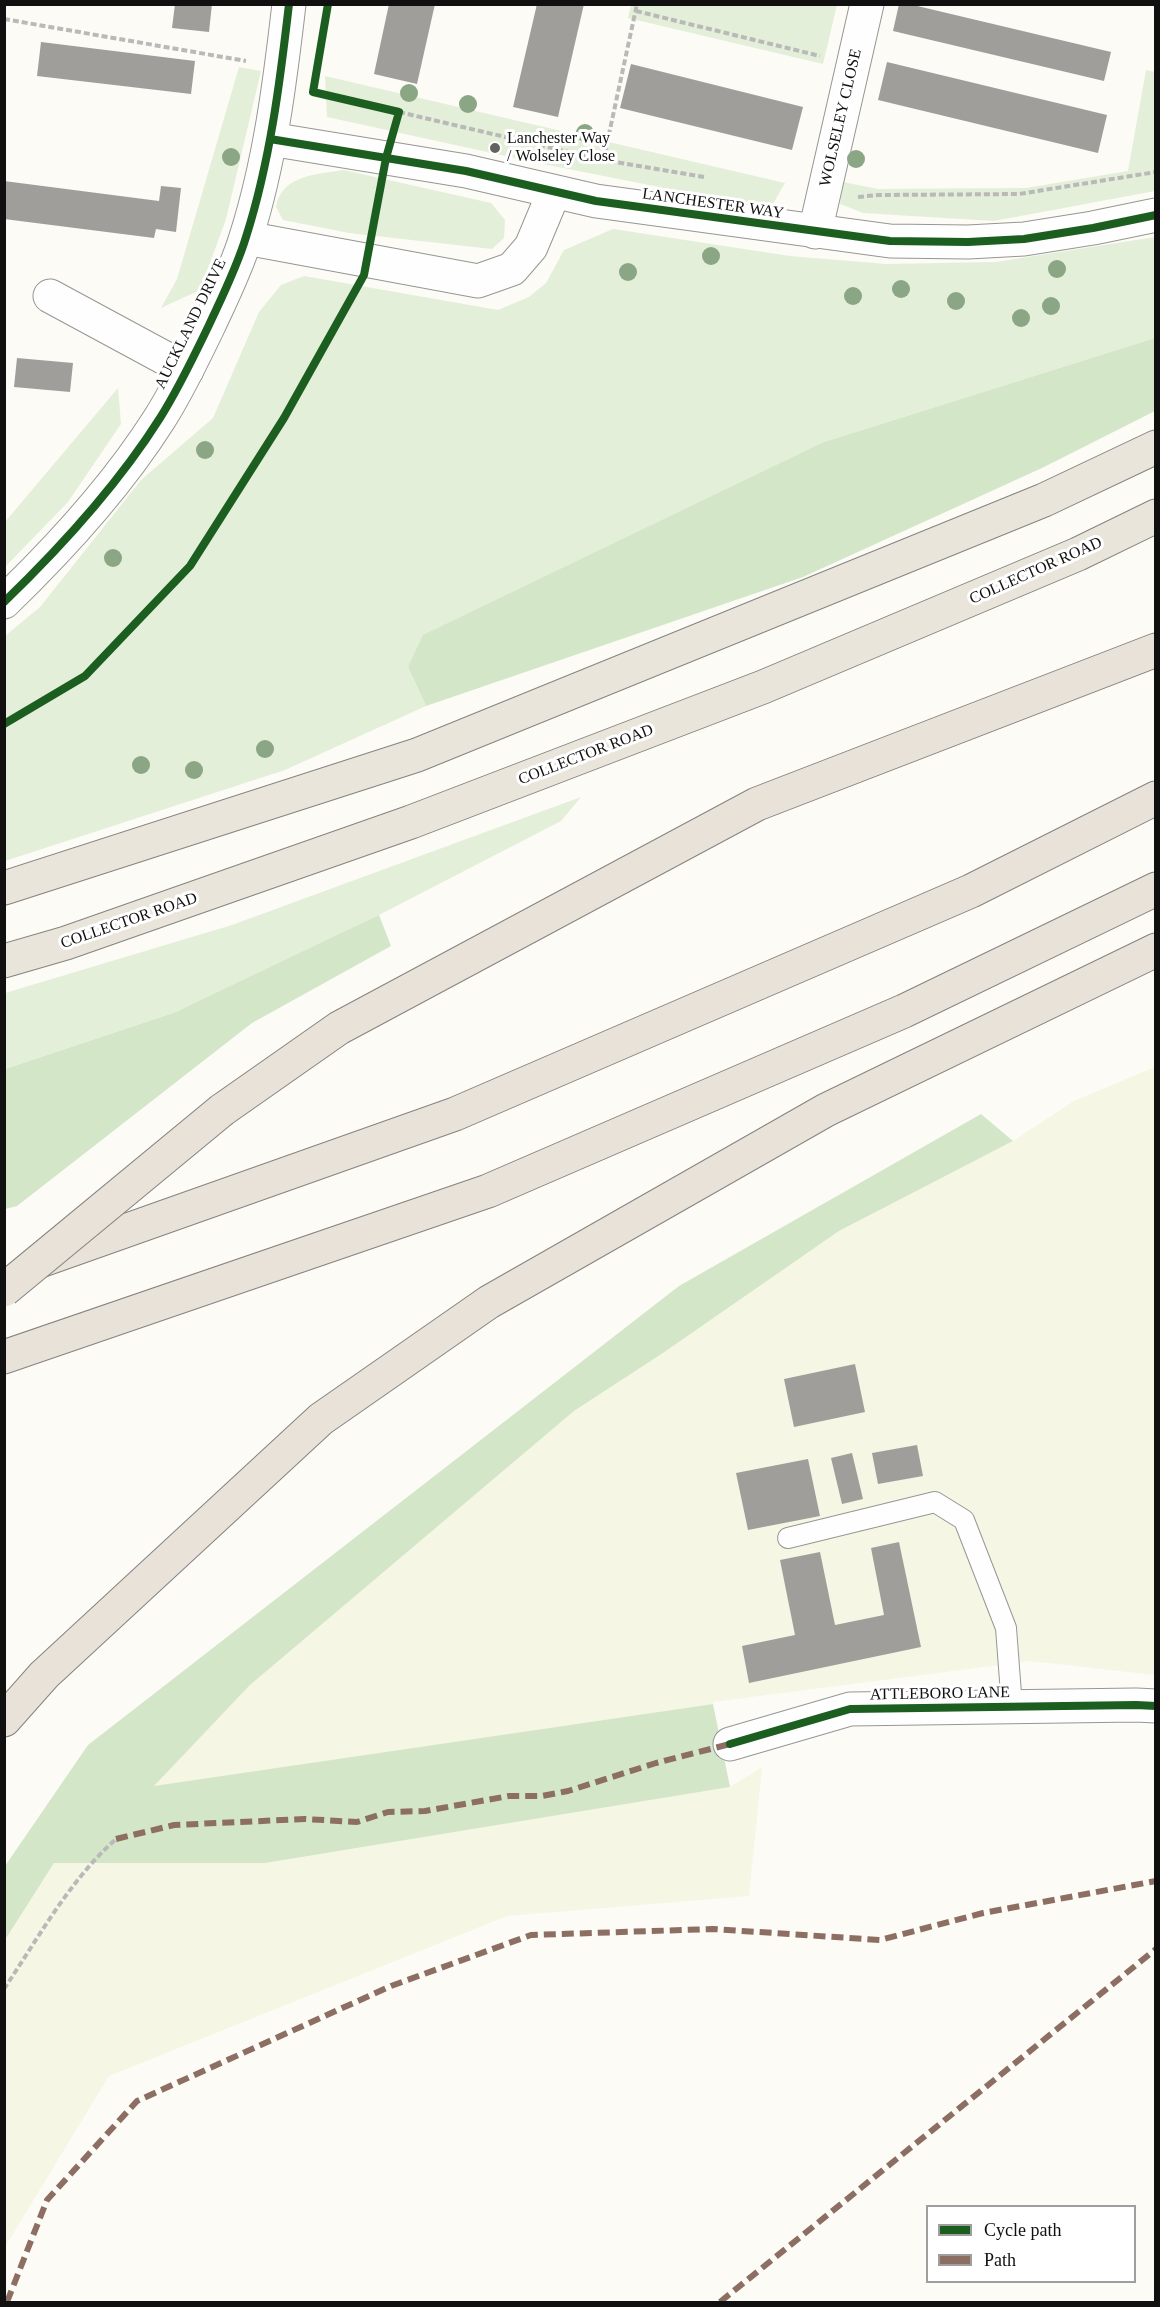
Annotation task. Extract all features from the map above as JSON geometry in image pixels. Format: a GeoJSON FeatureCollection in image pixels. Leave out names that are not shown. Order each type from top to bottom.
{"type":"FeatureCollection","features":[{"type":"Feature","properties":{"kind":"highway"},"geometry":{"type":"LineString","coordinates":[[4,888],[417,755],[1044,501],[1155,447]]}},
{"type":"Feature","properties":{"kind":"highway","name":"COLLECTOR ROAD"},"geometry":{"type":"LineString","coordinates":[[4,961],[66,943],[411,822],[763,687],[1078,554],[1155,516]]}},
{"type":"Feature","properties":{"kind":"highway"},"geometry":{"type":"LineString","coordinates":[[4,1290],[222,1110],[339,1028],[757,804],[1155,650]]}},
{"type":"Feature","properties":{"kind":"highway"},"geometry":{"type":"LineString","coordinates":[[4,1274],[455,1114],[971,891],[1155,798]]}},
{"type":"Feature","properties":{"kind":"highway"},"geometry":{"type":"LineString","coordinates":[[4,1357],[488,1191],[904,1011],[1155,889]]}},
{"type":"Feature","properties":{"kind":"highway"},"geometry":{"type":"LineString","coordinates":[[4,1720],[44,1675],[321,1419],[489,1302],[826,1110],[1155,950]]}},
{"type":"Feature","properties":{"kind":"street","name":"AUCKLAND DRIVE"},"geometry":{"type":"LineString","coordinates":[[4,602],[53,553],[122,472],[160,418],[187,370],[218,306],[246,238],[270,139],[282,67],[289,4]]}},
{"type":"Feature","properties":{"kind":"street","name":"WOLSELEY CLOSE"},"geometry":{"type":"LineString","coordinates":[[814,231],[867,4]]}},
{"type":"Feature","properties":{"kind":"street","name":"LANCHESTER WAY"},"geometry":{"type":"LineString","coordinates":[[270,139],[466,171],[596,201],[890,241],[968,242],[1024,239],[1155,215]]}},
{"type":"Feature","properties":{"kind":"street"},"geometry":{"type":"LineString","coordinates":[[246,238],[478,281],[512,269],[531,248],[554,192]]}},
{"type":"Feature","properties":{"kind":"street","name":"AUCKLAND DRIVE"},"geometry":{"type":"LineString","coordinates":[[50,296],[187,370]]}},
{"type":"Feature","properties":{"kind":"street","name":"ATTLEBORO LANE"},"geometry":{"type":"LineString","coordinates":[[730,1744],[850,1709],[1155,1706]]}},
{"type":"Feature","properties":{"kind":"lane"},"geometry":{"type":"LineString","coordinates":[[788,1538],[935,1502],[964,1520],[1006,1628],[1012,1707]]}},
{"type":"Feature","properties":{"kind":"path"},"geometry":{"type":"LineString","coordinates":[[596,201],[637,4]]}},
{"type":"Feature","properties":{"kind":"path"},"geometry":{"type":"LineString","coordinates":[[636,11],[853,64]]}},
{"type":"Feature","properties":{"kind":"path"},"geometry":{"type":"LineString","coordinates":[[4,19],[282,67]]}},
{"type":"Feature","properties":{"kind":"path"},"geometry":{"type":"LineString","coordinates":[[388,110],[603,160],[706,178]]}},
{"type":"Feature","properties":{"kind":"path"},"geometry":{"type":"LineString","coordinates":[[386,158],[399,112]]}},
{"type":"Feature","properties":{"kind":"path"},"geometry":{"type":"LineString","coordinates":[[854,198],[878,195],[1019,194],[1155,172]]}},
{"type":"Feature","properties":{"kind":"path"},"geometry":{"type":"LineString","coordinates":[[4,1989],[74,1883],[95,1858],[116,1839]]}},
{"type":"Feature","properties":{"kind":"green space"},"geometry":{"type":"Polygon","coordinates":[[[631,4],[837,5],[823,64],[628,18],[631,4]]]}},
{"type":"Feature","properties":{"kind":"green space"},"geometry":{"type":"Polygon","coordinates":[[[239,67],[261,71],[226,219],[200,290],[161,308],[177,279],[239,67]]]}},
{"type":"Feature","properties":{"kind":"green space"},"geometry":{"type":"Polygon","coordinates":[[[1146,70],[1155,72],[1155,191],[994,221],[863,213],[840,204],[843,182],[878,189],[1026,188],[1128,171],[1146,70]]]}},
{"type":"Feature","properties":{"kind":"green space"},"geometry":{"type":"Polygon","coordinates":[[[325,76],[785,183],[770,209],[533,162],[327,117],[325,76]]]}},
{"type":"Feature","properties":{"kind":"green space"},"geometry":{"type":"Polygon","coordinates":[[[344,170],[491,203],[505,220],[504,238],[492,249],[349,233],[283,220],[276,207],[279,196],[285,188],[302,178],[344,170]]]}},
{"type":"Feature","properties":{"kind":"green space"},"geometry":{"type":"Polygon","coordinates":[[[613,229],[790,256],[886,264],[996,262],[1155,237],[1155,338],[824,442],[408,667],[426,706],[285,770],[5,861],[5,636],[40,607],[141,480],[213,418],[259,312],[281,285],[304,276],[498,310],[529,297],[546,283],[564,250],[613,229]]]}},
{"type":"Feature","properties":{"kind":"green space"},"geometry":{"type":"Polygon","coordinates":[[[1155,338],[1155,411],[1042,468],[803,577],[426,706],[408,667],[423,635],[824,442],[1155,338]]]}},
{"type":"Feature","properties":{"kind":"green space"},"geometry":{"type":"Polygon","coordinates":[[[118,388],[121,424],[68,502],[5,567],[5,522],[118,388]]]}},
{"type":"Feature","properties":{"kind":"green space"},"geometry":{"type":"Polygon","coordinates":[[[581,797],[561,821],[379,915],[214,996],[176,1012],[5,1069],[5,993],[232,925],[581,797]]]}},
{"type":"Feature","properties":{"kind":"green space"},"geometry":{"type":"Polygon","coordinates":[[[379,915],[391,946],[252,1023],[17,1206],[5,1209],[5,1069],[176,1012],[379,915]]]}},
{"type":"Feature","properties":{"kind":"green space"},"geometry":{"type":"Polygon","coordinates":[[[1155,1067],[1155,1675],[1030,1661],[713,1702],[713,1704],[153,1787],[250,1685],[574,1411],[663,1353],[839,1231],[1013,1141],[1074,1101],[1155,1067]]]}},
{"type":"Feature","properties":{"kind":"green space"},"geometry":{"type":"Polygon","coordinates":[[[981,1114],[1013,1141],[839,1231],[663,1353],[574,1411],[250,1685],[154,1786],[713,1704],[730,1787],[265,1863],[54,1863],[5,1940],[5,1866],[88,1745],[679,1286],[981,1114]]]}},
{"type":"Feature","properties":{"kind":"green space"},"geometry":{"type":"Polygon","coordinates":[[[762,1767],[749,1896],[507,1916],[109,2076],[5,2247],[5,1940],[54,1863],[265,1863],[730,1787],[762,1767]]]}},
{"type":"Feature","properties":{"kind":"building"},"geometry":{"type":"Polygon","coordinates":[[[175,4],[212,4],[209,32],[172,28],[175,4]]]}},
{"type":"Feature","properties":{"kind":"building"},"geometry":{"type":"Polygon","coordinates":[[[389,4],[435,4],[417,84],[374,74],[389,4]]]}},
{"type":"Feature","properties":{"kind":"building"},"geometry":{"type":"Polygon","coordinates":[[[537,4],[584,4],[558,117],[513,107],[537,4]]]}},
{"type":"Feature","properties":{"kind":"building"},"geometry":{"type":"Polygon","coordinates":[[[899,4],[909,4],[1111,52],[1104,81],[893,31],[899,4]]]}},
{"type":"Feature","properties":{"kind":"building"},"geometry":{"type":"Polygon","coordinates":[[[41,42],[195,61],[191,94],[37,76],[41,42]]]}},
{"type":"Feature","properties":{"kind":"building"},"geometry":{"type":"Polygon","coordinates":[[[887,62],[1107,115],[1098,153],[878,100],[887,62]]]}},
{"type":"Feature","properties":{"kind":"building"},"geometry":{"type":"Polygon","coordinates":[[[631,64],[803,107],[792,150],[620,108],[631,64]]]}},
{"type":"Feature","properties":{"kind":"building"},"geometry":{"type":"Polygon","coordinates":[[[4,181],[159,201],[161,186],[181,188],[176,232],[156,229],[154,238],[4,219],[4,181]]]}},
{"type":"Feature","properties":{"kind":"building"},"geometry":{"type":"Polygon","coordinates":[[[17,358],[73,363],[70,392],[14,387],[17,358]]]}},
{"type":"Feature","properties":{"kind":"building"},"geometry":{"type":"Polygon","coordinates":[[[855,1364],[865,1412],[794,1427],[784,1379],[855,1364]]]}},
{"type":"Feature","properties":{"kind":"building"},"geometry":{"type":"Polygon","coordinates":[[[917,1445],[923,1476],[878,1484],[872,1453],[917,1445]]]}},
{"type":"Feature","properties":{"kind":"building"},"geometry":{"type":"Polygon","coordinates":[[[852,1453],[863,1499],[842,1504],[831,1458],[852,1453]]]}},
{"type":"Feature","properties":{"kind":"building"},"geometry":{"type":"Polygon","coordinates":[[[808,1459],[820,1516],[748,1530],[736,1473],[808,1459]]]}},
{"type":"Feature","properties":{"kind":"building"},"geometry":{"type":"Polygon","coordinates":[[[899,1542],[921,1647],[749,1683],[742,1646],[795,1635],[780,1560],[820,1552],[835,1625],[884,1615],[871,1548],[899,1542]]]}},
{"type":"Feature","properties":{"kind":"marked path"},"geometry":{"type":"LineString","coordinates":[[116,1839],[174,1825],[305,1819],[357,1822],[388,1812],[425,1811],[509,1796],[542,1796],[568,1791],[656,1763],[730,1744]]}},
{"type":"Feature","properties":{"kind":"marked path"},"geometry":{"type":"LineString","coordinates":[[7,2302],[47,2200],[137,2101],[391,1986],[531,1935],[713,1929],[880,1940],[983,1913],[1156,1881]]}},
{"type":"Feature","properties":{"kind":"marked path"},"geometry":{"type":"LineString","coordinates":[[720,2302],[1156,1949]]}},
{"type":"Feature","properties":{"kind":"cycle path"},"geometry":{"type":"LineString","coordinates":[[4,602],[67,537],[126,467],[167,407],[209,325],[242,248],[262,180],[278,92],[289,4]]}},
{"type":"Feature","properties":{"kind":"cycle path"},"geometry":{"type":"LineString","coordinates":[[4,724],[85,676],[190,566],[284,418],[364,275],[386,158],[399,112],[313,92],[328,4]]}},
{"type":"Feature","properties":{"kind":"cycle path"},"geometry":{"type":"LineString","coordinates":[[270,139],[466,171],[596,201],[890,241],[968,242],[1024,239],[1156,215]]}},
{"type":"Feature","properties":{"kind":"cycle path"},"geometry":{"type":"LineString","coordinates":[[730,1744],[850,1709],[1156,1706]]}},
{"type":"Feature","properties":{"kind":"place","name":"Lanchester Way / Wolseley Close"},"geometry":{"type":"Point","coordinates":[495,148]}}]}
